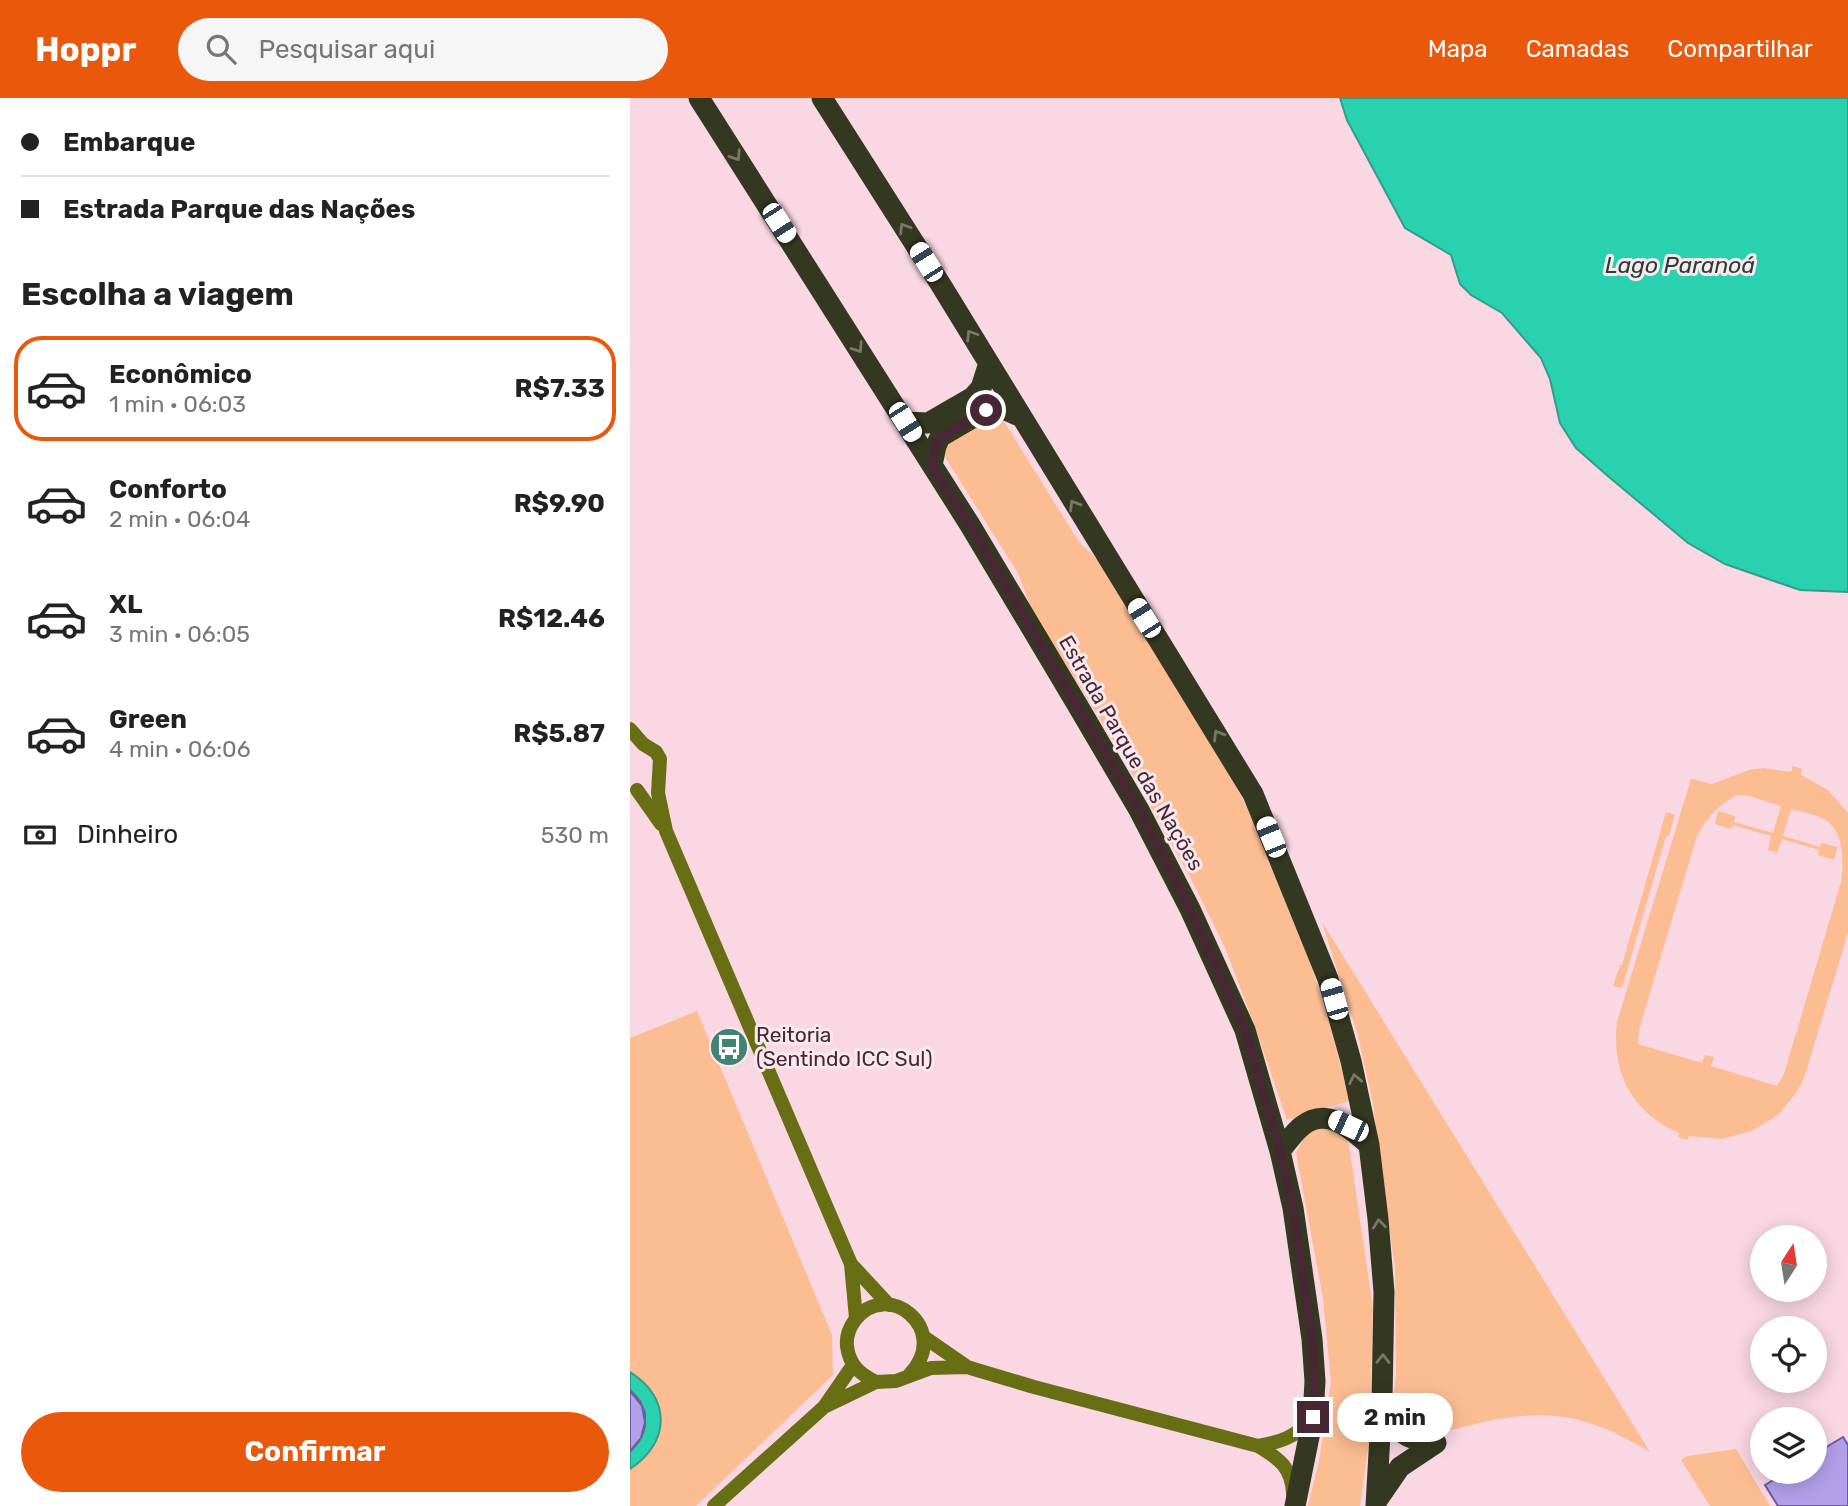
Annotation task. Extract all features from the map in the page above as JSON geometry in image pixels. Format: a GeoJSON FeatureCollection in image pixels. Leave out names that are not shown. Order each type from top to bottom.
{"type":"FeatureCollection","features":[{"type":"Feature","properties":{"kind":"highway","name":"Estrada Parque das Nações"},"geometry":{"type":"LineString","coordinates":[[699,98],[970,525],[1132,798],[1190,909],[1245,1030],[1280,1151],[1293,1208],[1308,1302],[1315,1381],[1313,1417],[1294,1506]]}},
{"type":"Feature","properties":{"kind":"highway"},"geometry":{"type":"LineString","coordinates":[[822,98],[989,363],[1019,416],[1253,794],[1328,979],[1351,1061],[1369,1145],[1382,1259],[1382,1398],[1377,1503]]}},
{"type":"Feature","properties":{"kind":"highway"},"geometry":{"type":"LineString","coordinates":[[905,422],[928,423],[973,397],[981,388],[989,363]]}},
{"type":"Feature","properties":{"kind":"highway"},"geometry":{"type":"LineString","coordinates":[[932,466],[940,438],[986,410],[1001,408],[1019,416]]}},
{"type":"Feature","properties":{"kind":"highway"},"geometry":{"type":"LineString","coordinates":[[1280,1151],[1302,1125],[1318,1118],[1331,1119],[1348,1126],[1369,1145]]}},
{"type":"Feature","properties":{"kind":"highway"},"geometry":{"type":"LineString","coordinates":[[1377,1503],[1400,1467],[1436,1443],[1414,1440],[1402,1434],[1382,1398]]}},
{"type":"Feature","properties":{"kind":"street"},"geometry":{"type":"LineString","coordinates":[[630,729],[636,744],[653,748],[660,759],[661,771],[658,778],[650,786],[634,789],[666,831]]}},
{"type":"Feature","properties":{"kind":"street"},"geometry":{"type":"LineString","coordinates":[[658,778],[658,793],[666,831],[851,1264],[856,1318]]}},
{"type":"Feature","properties":{"kind":"street"},"geometry":{"type":"LineString","coordinates":[[851,1264],[889,1305]]}},
{"type":"Feature","properties":{"kind":"street"},"geometry":{"type":"LineString","coordinates":[[876,1382],[863,1376],[853,1365],[848,1354],[849,1328],[866,1310],[889,1305],[902,1308],[912,1315],[920,1325],[924,1337],[924,1352],[919,1365],[909,1375]]}},
{"type":"Feature","properties":{"kind":"street"},"geometry":{"type":"LineString","coordinates":[[924,1337],[967,1367]]}},
{"type":"Feature","properties":{"kind":"street"},"geometry":{"type":"LineString","coordinates":[[714,1506],[824,1407],[853,1365]]}},
{"type":"Feature","properties":{"kind":"street"},"geometry":{"type":"LineString","coordinates":[[824,1407],[876,1382],[896,1381],[931,1368],[967,1367],[1258,1446],[1285,1464],[1292,1481],[1294,1506]]}},
{"type":"Feature","properties":{"kind":"street"},"geometry":{"type":"LineString","coordinates":[[1258,1446],[1284,1441],[1313,1417]]}},
{"type":"Feature","properties":{"kind":"shaded area"},"geometry":{"type":"Polygon","coordinates":[[[1000,415],[1079,542],[1099,561],[1234,782],[1287,898],[1302,938],[1328,1019],[1349,1101],[1287,1120],[1224,945],[1189,875],[1118,748],[1031,608],[1018,573],[945,457],[946,440],[1000,415]]]}},
{"type":"Feature","properties":{"kind":"shaded area"},"geometry":{"type":"Polygon","coordinates":[[[1793,766],[1802,769],[1801,775],[1828,790],[1848,813],[1848,933],[1804,1078],[1797,1092],[1778,1115],[1752,1131],[1722,1139],[1689,1136],[1687,1140],[1678,1137],[1679,1133],[1649,1114],[1628,1089],[1618,1058],[1617,1022],[1691,779],[1712,784],[1749,770],[1763,768],[1791,772],[1793,766]],[[1737,795],[1723,804],[1703,825],[1696,839],[1639,1030],[1638,1044],[1702,1063],[1705,1055],[1714,1057],[1711,1066],[1777,1086],[1784,1074],[1841,882],[1842,856],[1839,838],[1831,824],[1820,817],[1791,809],[1783,836],[1820,847],[1821,843],[1838,847],[1834,860],[1818,855],[1819,850],[1782,839],[1777,853],[1768,850],[1771,836],[1733,825],[1731,829],[1715,824],[1718,811],[1735,816],[1734,822],[1773,833],[1781,806],[1737,795]]]}},
{"type":"Feature","properties":{"kind":"shaded area"},"geometry":{"type":"Polygon","coordinates":[[[1666,812],[1675,815],[1669,836],[1666,836],[1622,988],[1613,986],[1622,965],[1666,812]]]}},
{"type":"Feature","properties":{"kind":"shaded area"},"geometry":{"type":"Polygon","coordinates":[[[1322,922],[1650,1452],[1590,1423],[1551,1416],[1530,1415],[1440,1432],[1414,1432],[1393,1405],[1396,1373],[1395,1269],[1373,1104],[1358,1036],[1322,922]]]}},
{"type":"Feature","properties":{"kind":"shaded area"},"geometry":{"type":"Polygon","coordinates":[[[697,1011],[832,1335],[833,1375],[696,1506],[630,1506],[630,1038],[697,1011]]]}},
{"type":"Feature","properties":{"kind":"shaded area"},"geometry":{"type":"Polygon","coordinates":[[[1328,1125],[1346,1139],[1349,1145],[1373,1308],[1369,1442],[1360,1506],[1308,1506],[1319,1461],[1331,1382],[1323,1298],[1296,1153],[1307,1132],[1328,1125]]]}},
{"type":"Feature","properties":{"kind":"shaded area"},"geometry":{"type":"Polygon","coordinates":[[[1736,1449],[1750,1472],[1750,1484],[1757,1484],[1770,1506],[1710,1506],[1681,1460],[1687,1456],[1736,1449]]]}},
{"type":"Feature","properties":{"kind":"water","name":"Lago Paranoá"},"geometry":{"type":"Polygon","coordinates":[[[1340,98],[1848,98],[1848,592],[1800,590],[1725,564],[1688,543],[1576,448],[1560,423],[1550,379],[1541,358],[1502,313],[1471,295],[1460,284],[1451,255],[1405,228],[1347,120],[1340,98]]]}},
{"type":"Feature","properties":{"kind":"water"},"geometry":{"type":"Polygon","coordinates":[[[630,1372],[653,1394],[661,1420],[653,1447],[630,1469],[630,1451],[641,1437],[645,1420],[641,1404],[630,1390],[630,1372]]]}},
{"type":"Feature","properties":{"kind":"building"},"geometry":{"type":"Polygon","coordinates":[[[630,1390],[640,1401],[645,1413],[645,1426],[641,1438],[630,1451],[630,1390]]]}},
{"type":"Feature","properties":{"kind":"building"},"geometry":{"type":"Polygon","coordinates":[[[630,1391],[642,1406],[645,1422],[641,1438],[630,1452],[630,1391]]]}},
{"type":"Feature","properties":{"kind":"building"},"geometry":{"type":"Polygon","coordinates":[[[1843,1437],[1848,1445],[1848,1506],[1778,1506],[1767,1484],[1827,1484],[1827,1447],[1843,1437]]]}},
{"type":"Feature","properties":{"kind":"place","name":"Reitoria (Sentindo ICC Sul)"},"geometry":{"type":"Point","coordinates":[729,1047]}},
{"type":"Feature","properties":{"kind":"route"},"geometry":{"type":"LineString","coordinates":[[986,410],[937,440],[932,466],[970,525],[1139,810],[1190,909],[1245,1030],[1280,1151],[1293,1208],[1312,1339],[1315,1381],[1313,1417]]}}]}
